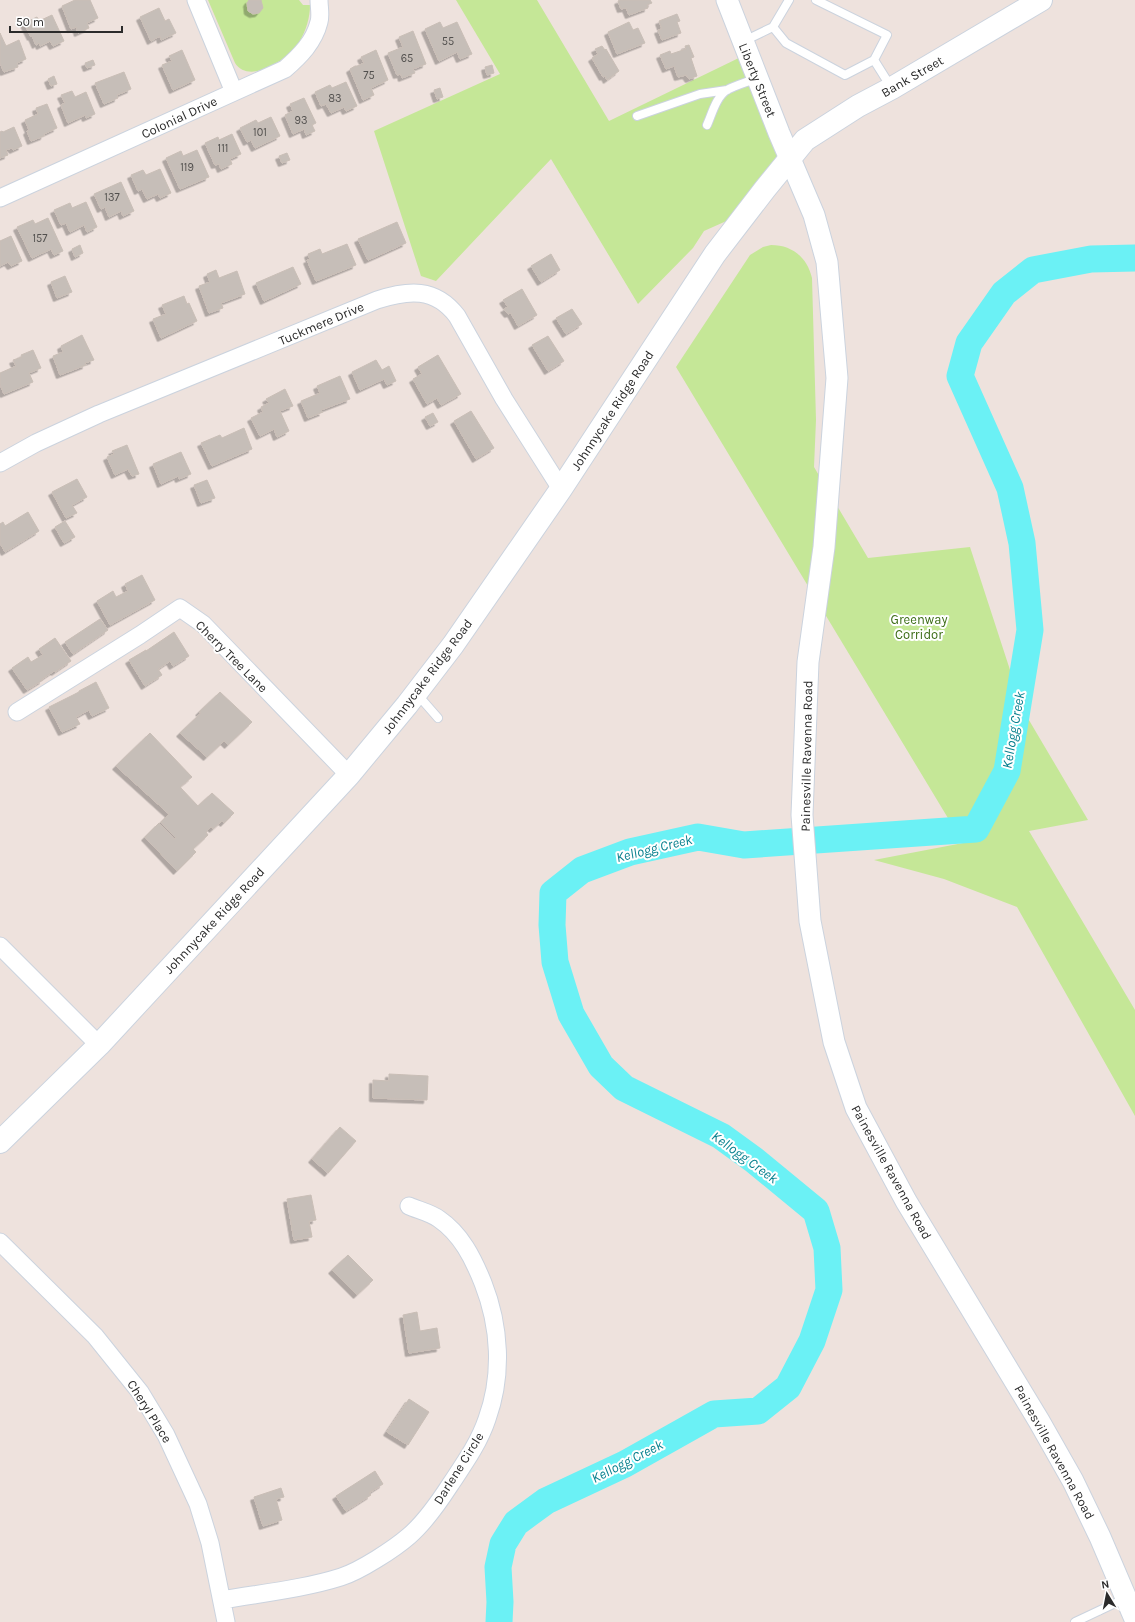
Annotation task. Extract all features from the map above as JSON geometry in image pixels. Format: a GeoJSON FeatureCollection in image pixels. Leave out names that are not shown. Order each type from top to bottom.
{"type":"FeatureCollection","features":[{"type":"Feature","properties":{"kind":"main road","name":"Bank Street"},"geometry":{"type":"LineString","coordinates":[[790,160],[805,140],[858,106],[892,88],[1041,0]]}},
{"type":"Feature","properties":{"kind":"main road","name":"Johnnycake Ridge Road"},"geometry":{"type":"LineString","coordinates":[[0,1142],[99,1045],[349,775],[416,693],[453,645],[561,489],[715,254],[765,189],[790,160]]}},
{"type":"Feature","properties":{"kind":"street"},"geometry":{"type":"LineString","coordinates":[[196,0],[234,92]]}},
{"type":"Feature","properties":{"kind":"street","name":"Colonial Drive"},"geometry":{"type":"LineString","coordinates":[[0,198],[285,69],[302,54],[313,37],[319,22],[319,0]]}},
{"type":"Feature","properties":{"kind":"street","name":"Liberty Street"},"geometry":{"type":"LineString","coordinates":[[727,0],[790,160]]}},
{"type":"Feature","properties":{"kind":"street","name":"Painesville Ravenna Road"},"geometry":{"type":"LineString","coordinates":[[790,160],[814,215],[827,262],[837,378],[824,547],[808,662],[802,814],[810,921],[819,974],[834,1042],[856,1108],[906,1201],[1026,1399],[1073,1481],[1100,1537],[1135,1619]]}},
{"type":"Feature","properties":{"kind":"street","name":"Tuckmere Drive"},"geometry":{"type":"LineString","coordinates":[[0,463],[36,443],[99,414],[376,300],[394,294],[417,293],[435,297],[448,305],[457,316],[504,399],[561,489]]}},
{"type":"Feature","properties":{"kind":"street","name":"Cherry Tree Lane"},"geometry":{"type":"LineString","coordinates":[[17,712],[140,635],[180,608],[203,624],[349,775]]}},
{"type":"Feature","properties":{"kind":"street"},"geometry":{"type":"LineString","coordinates":[[0,946],[99,1045]]}},
{"type":"Feature","properties":{"kind":"street","name":"Darlene Circle"},"geometry":{"type":"LineString","coordinates":[[222,1600],[316,1584],[343,1576],[374,1560],[410,1536],[438,1503],[475,1446],[493,1400],[498,1367],[496,1326],[491,1307],[478,1269],[467,1248],[455,1232],[438,1218],[409,1206]]}},
{"type":"Feature","properties":{"kind":"street","name":"Cheryl Place"},"geometry":{"type":"LineString","coordinates":[[0,1242],[96,1336],[144,1398],[166,1435],[198,1504],[210,1543],[226,1622]]}},
{"type":"Feature","properties":{"kind":"lane"},"geometry":{"type":"LineString","coordinates":[[743,41],[773,27],[789,0]]}},
{"type":"Feature","properties":{"kind":"lane"},"geometry":{"type":"LineString","coordinates":[[773,27],[786,43],[845,74],[874,60],[887,35],[816,0]]}},
{"type":"Feature","properties":{"kind":"lane"},"geometry":{"type":"LineString","coordinates":[[874,60],[892,88]]}},
{"type":"Feature","properties":{"kind":"lane"},"geometry":{"type":"LineString","coordinates":[[637,116],[700,94],[727,90],[757,78]]}},
{"type":"Feature","properties":{"kind":"lane"},"geometry":{"type":"LineString","coordinates":[[707,125],[718,100],[727,90]]}},
{"type":"Feature","properties":{"kind":"lane"},"geometry":{"type":"LineString","coordinates":[[416,693],[438,718]]}},
{"type":"Feature","properties":{"kind":"lane"},"geometry":{"type":"LineString","coordinates":[[1075,1622],[1126,1598]]}},
{"type":"Feature","properties":{"kind":"green space"},"geometry":{"type":"Polygon","coordinates":[[[208,0],[299,0],[303,5],[310,5],[306,28],[295,48],[288,55],[269,67],[260,71],[250,72],[242,69],[235,63],[208,0]]]}},
{"type":"Feature","properties":{"kind":"green space"},"geometry":{"type":"Polygon","coordinates":[[[456,0],[537,0],[609,121],[747,54],[780,150],[760,206],[704,231],[693,248],[638,304],[551,159],[436,281],[421,276],[374,131],[500,74],[456,0]]]}},
{"type":"Feature","properties":{"kind":"green space","name":"Greenway Corridor"},"geometry":{"type":"Polygon","coordinates":[[[771,245],[786,247],[798,254],[806,264],[812,278],[816,420],[814,467],[868,558],[970,547],[1023,710],[1088,820],[1029,831],[1135,1010],[1135,1116],[1017,907],[944,879],[874,860],[963,843],[676,367],[750,255],[763,247],[771,245]]]}},
{"type":"Feature","properties":{"kind":"building"},"geometry":{"type":"Polygon","coordinates":[[[75,0],[90,0],[98,18],[87,23],[89,28],[78,33],[76,27],[71,29],[62,6],[75,0]]]}},
{"type":"Feature","properties":{"kind":"building"},"geometry":{"type":"Polygon","coordinates":[[[249,0],[261,0],[263,8],[259,13],[253,14],[248,11],[247,3],[249,0]]]}},
{"type":"Feature","properties":{"kind":"building"},"geometry":{"type":"Polygon","coordinates":[[[650,0],[652,3],[647,5],[648,8],[629,15],[626,8],[621,9],[618,1],[650,0]]]}},
{"type":"Feature","properties":{"kind":"building"},"geometry":{"type":"Polygon","coordinates":[[[159,8],[165,21],[169,19],[176,33],[161,40],[160,36],[151,41],[140,17],[159,8]]]}},
{"type":"Feature","properties":{"kind":"building"},"geometry":{"type":"Polygon","coordinates":[[[677,14],[680,21],[677,22],[681,33],[662,40],[658,30],[662,29],[659,21],[677,14]]]}},
{"type":"Feature","properties":{"kind":"building"},"geometry":{"type":"Polygon","coordinates":[[[52,15],[64,41],[53,46],[50,41],[40,46],[39,43],[36,45],[24,23],[37,17],[39,21],[52,15]]]}},
{"type":"Feature","properties":{"kind":"building"},"geometry":{"type":"Polygon","coordinates":[[[440,22],[443,28],[457,22],[472,54],[460,59],[457,52],[439,61],[425,29],[440,22]]]}},
{"type":"Feature","properties":{"kind":"building"},"geometry":{"type":"Polygon","coordinates":[[[629,22],[633,30],[638,28],[645,43],[617,54],[608,32],[629,22]]]}},
{"type":"Feature","properties":{"kind":"building"},"geometry":{"type":"Polygon","coordinates":[[[413,31],[426,64],[413,69],[415,73],[402,78],[401,74],[397,75],[388,53],[403,47],[399,37],[413,31]]]}},
{"type":"Feature","properties":{"kind":"building"},"geometry":{"type":"Polygon","coordinates":[[[0,33],[6,46],[19,40],[26,59],[17,63],[18,67],[4,72],[0,63],[0,33]]]}},
{"type":"Feature","properties":{"kind":"building"},"geometry":{"type":"Polygon","coordinates":[[[689,45],[694,57],[691,58],[697,76],[689,79],[686,75],[678,77],[674,66],[666,69],[660,55],[670,51],[671,54],[686,49],[685,46],[689,45]]]}},
{"type":"Feature","properties":{"kind":"building"},"geometry":{"type":"Polygon","coordinates":[[[602,46],[605,50],[606,49],[619,71],[607,80],[605,76],[603,77],[592,58],[598,54],[595,49],[602,46]]]}},
{"type":"Feature","properties":{"kind":"building"},"geometry":{"type":"Polygon","coordinates":[[[182,50],[195,80],[173,90],[162,65],[172,61],[169,56],[182,50]]]}},
{"type":"Feature","properties":{"kind":"building"},"geometry":{"type":"Polygon","coordinates":[[[376,50],[388,80],[371,88],[374,95],[363,100],[350,69],[364,63],[361,57],[376,50]]]}},
{"type":"Feature","properties":{"kind":"building"},"geometry":{"type":"Polygon","coordinates":[[[93,60],[95,65],[87,68],[85,63],[93,60]]]}},
{"type":"Feature","properties":{"kind":"building"},"geometry":{"type":"Polygon","coordinates":[[[492,65],[494,73],[487,75],[485,67],[492,65]]]}},
{"type":"Feature","properties":{"kind":"building"},"geometry":{"type":"Polygon","coordinates":[[[124,72],[131,89],[117,95],[118,98],[104,104],[95,83],[124,72]]]}},
{"type":"Feature","properties":{"kind":"building"},"geometry":{"type":"Polygon","coordinates":[[[54,76],[57,84],[51,86],[48,79],[54,76]]]}},
{"type":"Feature","properties":{"kind":"building"},"geometry":{"type":"Polygon","coordinates":[[[346,82],[357,106],[346,111],[344,107],[331,113],[326,104],[321,106],[315,92],[330,85],[332,88],[346,82]]]}},
{"type":"Feature","properties":{"kind":"building"},"geometry":{"type":"Polygon","coordinates":[[[440,88],[443,97],[437,99],[434,90],[440,88]]]}},
{"type":"Feature","properties":{"kind":"building"},"geometry":{"type":"Polygon","coordinates":[[[72,91],[75,97],[86,92],[95,114],[86,118],[85,115],[68,123],[61,105],[65,103],[61,95],[72,91]]]}},
{"type":"Feature","properties":{"kind":"building"},"geometry":{"type":"Polygon","coordinates":[[[304,98],[316,123],[312,125],[315,131],[306,135],[304,129],[293,134],[285,115],[293,111],[290,104],[304,98]]]}},
{"type":"Feature","properties":{"kind":"building"},"geometry":{"type":"Polygon","coordinates":[[[47,104],[57,128],[44,134],[44,136],[31,141],[25,120],[38,114],[36,108],[47,104]]]}},
{"type":"Feature","properties":{"kind":"building"},"geometry":{"type":"Polygon","coordinates":[[[271,117],[280,136],[255,148],[251,140],[247,142],[240,128],[256,120],[258,123],[271,117]]]}},
{"type":"Feature","properties":{"kind":"building"},"geometry":{"type":"Polygon","coordinates":[[[14,127],[22,146],[13,150],[12,148],[6,150],[8,155],[0,158],[0,132],[14,127]]]}},
{"type":"Feature","properties":{"kind":"building"},"geometry":{"type":"Polygon","coordinates":[[[232,134],[241,154],[230,159],[232,164],[221,169],[219,164],[215,165],[205,143],[218,137],[219,140],[232,134]]]}},
{"type":"Feature","properties":{"kind":"building"},"geometry":{"type":"Polygon","coordinates":[[[197,150],[209,177],[180,189],[166,158],[181,151],[183,156],[197,150]]]}},
{"type":"Feature","properties":{"kind":"building"},"geometry":{"type":"Polygon","coordinates":[[[287,153],[290,160],[282,163],[279,156],[287,153]]]}},
{"type":"Feature","properties":{"kind":"building"},"geometry":{"type":"Polygon","coordinates":[[[160,169],[171,193],[160,198],[158,194],[147,199],[142,189],[138,191],[131,175],[143,170],[146,175],[160,169]]]}},
{"type":"Feature","properties":{"kind":"building"},"geometry":{"type":"Polygon","coordinates":[[[121,182],[134,211],[123,216],[121,211],[109,217],[105,207],[101,209],[94,194],[121,182]]]}},
{"type":"Feature","properties":{"kind":"building"},"geometry":{"type":"Polygon","coordinates":[[[86,202],[97,227],[87,232],[84,225],[70,232],[66,223],[61,225],[54,210],[70,203],[72,208],[86,202]]]}},
{"type":"Feature","properties":{"kind":"building"},"geometry":{"type":"Polygon","coordinates":[[[48,218],[63,251],[54,255],[51,249],[32,258],[17,227],[33,220],[35,224],[48,218]]]}},
{"type":"Feature","properties":{"kind":"building"},"geometry":{"type":"Polygon","coordinates":[[[397,222],[406,243],[368,260],[358,239],[397,222]]]}},
{"type":"Feature","properties":{"kind":"building"},"geometry":{"type":"Polygon","coordinates":[[[11,236],[22,261],[11,266],[8,262],[0,266],[0,241],[11,236]]]}},
{"type":"Feature","properties":{"kind":"building"},"geometry":{"type":"Polygon","coordinates":[[[347,244],[356,265],[316,281],[307,260],[310,259],[308,254],[320,249],[322,254],[347,244]]]}},
{"type":"Feature","properties":{"kind":"building"},"geometry":{"type":"Polygon","coordinates":[[[80,245],[83,253],[75,257],[72,249],[80,245]]]}},
{"type":"Feature","properties":{"kind":"building"},"geometry":{"type":"Polygon","coordinates":[[[551,254],[560,270],[541,282],[531,266],[551,254]]]}},
{"type":"Feature","properties":{"kind":"building"},"geometry":{"type":"Polygon","coordinates":[[[293,267],[301,284],[264,301],[256,283],[293,267]]]}},
{"type":"Feature","properties":{"kind":"building"},"geometry":{"type":"Polygon","coordinates":[[[216,270],[219,278],[237,271],[245,294],[221,303],[223,308],[209,313],[199,286],[210,282],[207,274],[216,270]]]}},
{"type":"Feature","properties":{"kind":"building"},"geometry":{"type":"Polygon","coordinates":[[[65,276],[72,292],[57,298],[51,282],[65,276]]]}},
{"type":"Feature","properties":{"kind":"building"},"geometry":{"type":"Polygon","coordinates":[[[522,289],[537,315],[518,326],[511,313],[508,314],[504,309],[508,307],[503,300],[522,289]]]}},
{"type":"Feature","properties":{"kind":"building"},"geometry":{"type":"Polygon","coordinates":[[[184,296],[187,304],[189,303],[197,321],[161,338],[153,319],[166,314],[162,305],[184,296]]]}},
{"type":"Feature","properties":{"kind":"building"},"geometry":{"type":"Polygon","coordinates":[[[572,309],[582,324],[566,334],[556,318],[572,309]]]}},
{"type":"Feature","properties":{"kind":"building"},"geometry":{"type":"Polygon","coordinates":[[[82,335],[94,360],[85,363],[86,365],[60,375],[53,356],[63,352],[61,346],[82,335]]]}},
{"type":"Feature","properties":{"kind":"building"},"geometry":{"type":"Polygon","coordinates":[[[548,336],[564,361],[548,371],[532,345],[548,336]]]}},
{"type":"Feature","properties":{"kind":"building"},"geometry":{"type":"Polygon","coordinates":[[[33,350],[41,368],[29,373],[33,382],[4,394],[0,384],[0,373],[16,366],[13,360],[22,357],[21,355],[33,350]]]}},
{"type":"Feature","properties":{"kind":"building"},"geometry":{"type":"Polygon","coordinates":[[[438,355],[461,394],[441,405],[437,398],[427,404],[413,379],[422,374],[418,367],[438,355]]]}},
{"type":"Feature","properties":{"kind":"building"},"geometry":{"type":"Polygon","coordinates":[[[376,360],[382,370],[389,366],[396,381],[387,385],[384,379],[360,390],[352,372],[376,360]]]}},
{"type":"Feature","properties":{"kind":"building"},"geometry":{"type":"Polygon","coordinates":[[[340,376],[350,399],[321,410],[323,412],[308,418],[301,401],[320,393],[317,386],[340,376]]]}},
{"type":"Feature","properties":{"kind":"building"},"geometry":{"type":"Polygon","coordinates":[[[285,389],[293,406],[280,411],[289,431],[277,437],[274,429],[260,436],[251,418],[263,412],[261,407],[269,403],[266,399],[285,389]]]}},
{"type":"Feature","properties":{"kind":"building"},"geometry":{"type":"Polygon","coordinates":[[[471,411],[494,448],[476,459],[454,421],[471,411]]]}},
{"type":"Feature","properties":{"kind":"building"},"geometry":{"type":"Polygon","coordinates":[[[433,413],[438,422],[430,426],[425,417],[433,413]]]}},
{"type":"Feature","properties":{"kind":"building"},"geometry":{"type":"Polygon","coordinates":[[[244,428],[252,449],[212,466],[201,443],[220,435],[222,438],[244,428]]]}},
{"type":"Feature","properties":{"kind":"building"},"geometry":{"type":"Polygon","coordinates":[[[127,445],[139,474],[132,476],[128,469],[115,475],[107,457],[114,454],[112,451],[127,445]]]}},
{"type":"Feature","properties":{"kind":"building"},"geometry":{"type":"Polygon","coordinates":[[[181,452],[191,474],[179,479],[178,476],[161,484],[153,464],[181,452]]]}},
{"type":"Feature","properties":{"kind":"building"},"geometry":{"type":"Polygon","coordinates":[[[77,479],[87,497],[72,505],[77,513],[66,518],[52,492],[77,479]]]}},
{"type":"Feature","properties":{"kind":"building"},"geometry":{"type":"Polygon","coordinates":[[[207,480],[215,498],[201,503],[194,485],[207,480]]]}},
{"type":"Feature","properties":{"kind":"building"},"geometry":{"type":"Polygon","coordinates":[[[28,512],[39,531],[5,552],[0,543],[0,524],[3,522],[5,526],[28,512]]]}},
{"type":"Feature","properties":{"kind":"building"},"geometry":{"type":"Polygon","coordinates":[[[65,521],[75,537],[64,543],[55,527],[65,521]]]}},
{"type":"Feature","properties":{"kind":"building"},"geometry":{"type":"Polygon","coordinates":[[[142,575],[155,600],[110,625],[97,601],[113,591],[116,597],[128,591],[125,584],[142,575]]]}},
{"type":"Feature","properties":{"kind":"building"},"geometry":{"type":"Polygon","coordinates":[[[100,619],[108,630],[73,654],[65,642],[100,619]]]}},
{"type":"Feature","properties":{"kind":"building"},"geometry":{"type":"Polygon","coordinates":[[[174,632],[189,656],[173,666],[170,661],[158,669],[162,675],[145,686],[129,660],[146,651],[174,632]]]}},
{"type":"Feature","properties":{"kind":"building"},"geometry":{"type":"Polygon","coordinates":[[[55,638],[71,661],[27,690],[12,668],[28,657],[31,662],[43,655],[39,649],[55,638]]]}},
{"type":"Feature","properties":{"kind":"building"},"geometry":{"type":"Polygon","coordinates":[[[96,682],[109,708],[92,716],[89,710],[76,717],[80,724],[62,732],[49,707],[96,682]]]}},
{"type":"Feature","properties":{"kind":"building"},"geometry":{"type":"Polygon","coordinates":[[[220,692],[252,722],[228,745],[224,741],[207,757],[180,733],[220,692]]]}},
{"type":"Feature","properties":{"kind":"building"},"geometry":{"type":"Polygon","coordinates":[[[150,733],[192,777],[180,787],[198,806],[212,793],[234,813],[224,823],[222,821],[213,829],[211,827],[206,832],[208,835],[193,849],[196,852],[177,871],[145,837],[159,823],[174,839],[176,838],[161,822],[169,814],[116,766],[150,733]]]}},
{"type":"Feature","properties":{"kind":"building"},"geometry":{"type":"Polygon","coordinates":[[[389,1074],[428,1076],[427,1100],[373,1098],[373,1080],[389,1081],[389,1074]]]}},
{"type":"Feature","properties":{"kind":"building"},"geometry":{"type":"Polygon","coordinates":[[[340,1127],[356,1141],[328,1173],[312,1159],[340,1127]]]}},
{"type":"Feature","properties":{"kind":"building"},"geometry":{"type":"Polygon","coordinates":[[[311,1195],[316,1220],[309,1221],[312,1237],[294,1240],[287,1199],[311,1195]]]}},
{"type":"Feature","properties":{"kind":"building"},"geometry":{"type":"Polygon","coordinates":[[[348,1255],[373,1280],[357,1295],[332,1270],[348,1255]]]}},
{"type":"Feature","properties":{"kind":"building"},"geometry":{"type":"Polygon","coordinates":[[[417,1312],[420,1331],[437,1328],[440,1348],[409,1353],[403,1315],[417,1312]]]}},
{"type":"Feature","properties":{"kind":"building"},"geometry":{"type":"Polygon","coordinates":[[[409,1399],[429,1412],[408,1445],[387,1432],[409,1399]]]}},
{"type":"Feature","properties":{"kind":"building"},"geometry":{"type":"Polygon","coordinates":[[[375,1471],[383,1484],[369,1493],[371,1495],[346,1511],[336,1496],[375,1471]]]}},
{"type":"Feature","properties":{"kind":"building"},"geometry":{"type":"Polygon","coordinates":[[[281,1488],[284,1497],[276,1499],[282,1520],[263,1526],[254,1497],[281,1488]]]}},
{"type":"Feature","properties":{"kind":"waterway","name":"Kellogg Creek"},"geometry":{"type":"LineString","coordinates":[[499,1622],[500,1602],[498,1567],[503,1544],[516,1523],[546,1501],[625,1464],[714,1414],[758,1411],[788,1387],[812,1341],[829,1290],[827,1248],[816,1211],[754,1160],[721,1136],[624,1088],[601,1066],[571,1014],[555,962],[552,925],[553,893],[582,870],[630,852],[698,837],[744,845],[976,829],[1007,771],[1030,630],[1022,543],[1010,488],[960,376],[969,343],[1004,293],[1033,270],[1091,259],[1135,258]]}}]}
